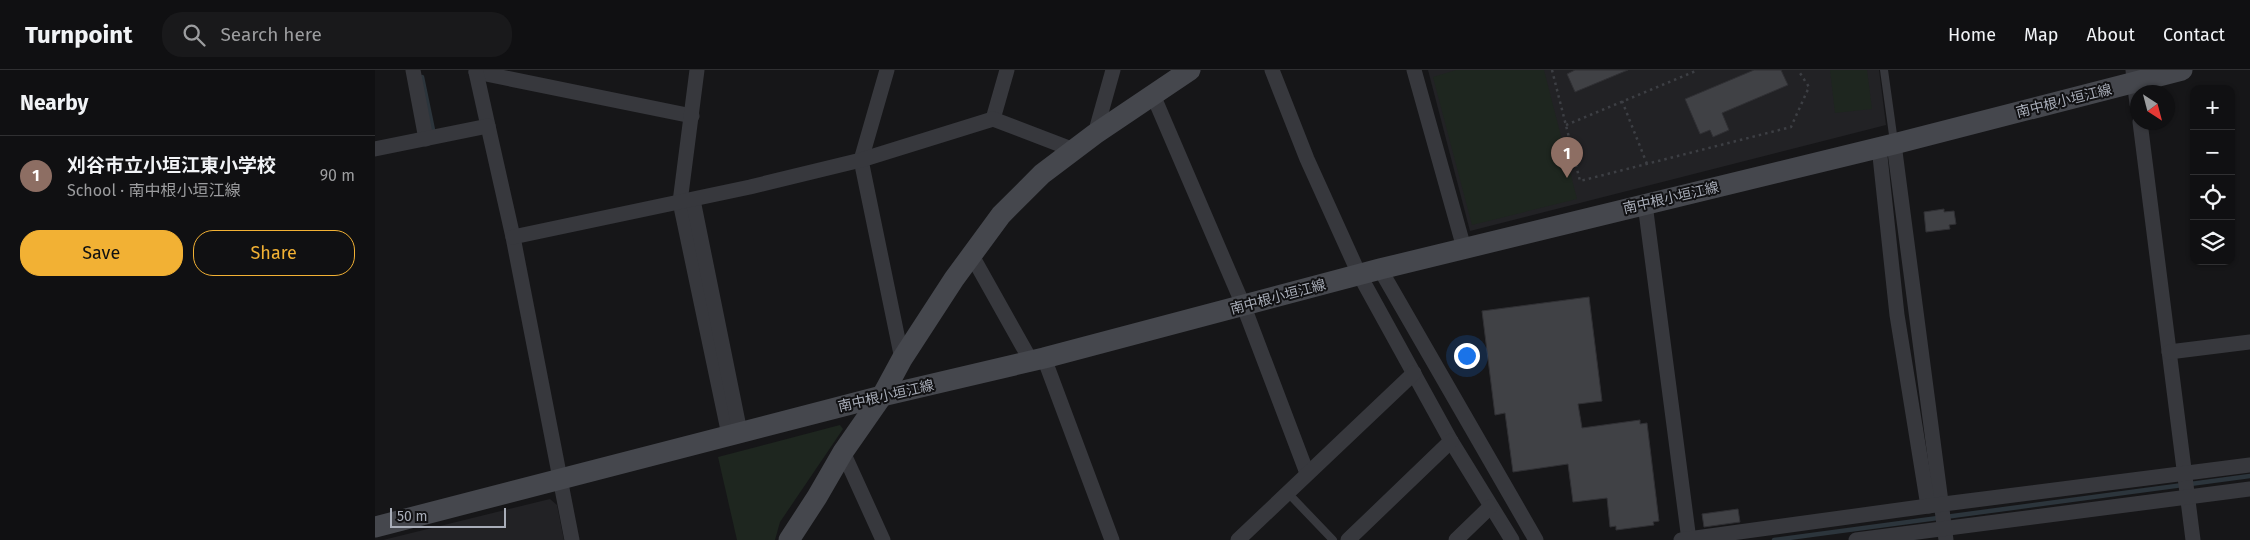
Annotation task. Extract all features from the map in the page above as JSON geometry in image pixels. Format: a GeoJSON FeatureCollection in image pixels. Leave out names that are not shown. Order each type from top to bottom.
{"type":"FeatureCollection","features":[{"type":"Feature","properties":{"kind":"main road"},"geometry":{"type":"LineString","coordinates":[[789,540],[843,452],[882,396],[902,360],[971,254],[1001,215],[1042,174],[1095,134],[1190,70]]}},
{"type":"Feature","properties":{"kind":"main road","name":"南中根小垣江線"},"geometry":{"type":"LineString","coordinates":[[375,527],[882,396],[1037,360],[1359,274],[1886,146],[2134,76],[2182,70]]}},
{"type":"Feature","properties":{"kind":"street"},"geometry":{"type":"LineString","coordinates":[[413,70],[426,139]]}},
{"type":"Feature","properties":{"kind":"street"},"geometry":{"type":"LineString","coordinates":[[697,70],[686,201],[734,434]]}},
{"type":"Feature","properties":{"kind":"street"},"geometry":{"type":"LineString","coordinates":[[887,70],[861,160],[902,360]]}},
{"type":"Feature","properties":{"kind":"street"},"geometry":{"type":"LineString","coordinates":[[993,119],[1007,70]]}},
{"type":"Feature","properties":{"kind":"street"},"geometry":{"type":"LineString","coordinates":[[1095,134],[1113,70]]}},
{"type":"Feature","properties":{"kind":"street"},"geometry":{"type":"LineString","coordinates":[[1272,70],[1307,159],[1359,274],[1451,441],[1512,540]]}},
{"type":"Feature","properties":{"kind":"street"},"geometry":{"type":"LineString","coordinates":[[1414,70],[1464,248]]}},
{"type":"Feature","properties":{"kind":"street"},"geometry":{"type":"LineString","coordinates":[[573,540],[513,237],[476,71],[692,116]]}},
{"type":"Feature","properties":{"kind":"street"},"geometry":{"type":"LineString","coordinates":[[1153,95],[1244,306],[1307,473]]}},
{"type":"Feature","properties":{"kind":"street"},"geometry":{"type":"LineString","coordinates":[[513,237],[686,201],[861,160],[993,119],[1074,150]]}},
{"type":"Feature","properties":{"kind":"street"},"geometry":{"type":"LineString","coordinates":[[375,149],[488,126]]}},
{"type":"Feature","properties":{"kind":"street"},"geometry":{"type":"LineString","coordinates":[[2141,130],[2193,540]]}},
{"type":"Feature","properties":{"kind":"street"},"geometry":{"type":"LineString","coordinates":[[1886,146],[1940,533]]}},
{"type":"Feature","properties":{"kind":"street"},"geometry":{"type":"LineString","coordinates":[[1645,204],[1686,540],[2250,465]]}},
{"type":"Feature","properties":{"kind":"street"},"geometry":{"type":"LineString","coordinates":[[971,254],[1037,360],[1113,540]]}},
{"type":"Feature","properties":{"kind":"street"},"geometry":{"type":"LineString","coordinates":[[1380,269],[1536,540]]}},
{"type":"Feature","properties":{"kind":"street"},"geometry":{"type":"LineString","coordinates":[[2169,352],[2250,342]]}},
{"type":"Feature","properties":{"kind":"street"},"geometry":{"type":"LineString","coordinates":[[1238,540],[1414,374]]}},
{"type":"Feature","properties":{"kind":"street"},"geometry":{"type":"LineString","coordinates":[[1347,540],[1451,441]]}},
{"type":"Feature","properties":{"kind":"street"},"geometry":{"type":"LineString","coordinates":[[843,452],[883,540]]}},
{"type":"Feature","properties":{"kind":"street"},"geometry":{"type":"LineString","coordinates":[[1857,540],[1940,533],[2250,489]]}},
{"type":"Feature","properties":{"kind":"street"},"geometry":{"type":"LineString","coordinates":[[1457,540],[1490,507]]}},
{"type":"Feature","properties":{"kind":"lane"},"geometry":{"type":"LineString","coordinates":[[1884,70],[1886,146]]}},
{"type":"Feature","properties":{"kind":"lane"},"geometry":{"type":"LineString","coordinates":[[1287,492],[1333,540]]}},
{"type":"Feature","properties":{"kind":"path"},"geometry":{"type":"LineString","coordinates":[[1552,70],[1580,181],[1791,127],[1809,87],[1798,70]]}},
{"type":"Feature","properties":{"kind":"path"},"geometry":{"type":"LineString","coordinates":[[1566,125],[1698,70]]}},
{"type":"Feature","properties":{"kind":"path"},"geometry":{"type":"LineString","coordinates":[[1622,101],[1647,164]]}},
{"type":"Feature","properties":{"kind":"shaded area"},"geometry":{"type":"Polygon","coordinates":[[[1428,70],[1879,70],[1886,125],[1470,231],[1428,70]]]}},
{"type":"Feature","properties":{"kind":"shaded area"},"geometry":{"type":"Polygon","coordinates":[[[1456,70],[1544,70],[1577,199],[1472,225],[1433,77],[1456,70]]]}},
{"type":"Feature","properties":{"kind":"shaded area"},"geometry":{"type":"Polygon","coordinates":[[[1830,70],[1867,70],[1872,109],[1835,113],[1830,70]]]}},
{"type":"Feature","properties":{"kind":"shaded area"},"geometry":{"type":"Polygon","coordinates":[[[840,425],[843,429],[780,522],[775,540],[737,540],[718,457],[840,425]]]}},
{"type":"Feature","properties":{"kind":"shaded area"},"geometry":{"type":"Polygon","coordinates":[[[550,499],[557,505],[564,540],[383,540],[550,499]]]}},
{"type":"Feature","properties":{"kind":"building"},"geometry":{"type":"Polygon","coordinates":[[[1575,70],[1628,70],[1575,92],[1567,74],[1575,70]]]}},
{"type":"Feature","properties":{"kind":"building"},"geometry":{"type":"Polygon","coordinates":[[[1754,70],[1781,70],[1788,85],[1722,113],[1729,130],[1713,137],[1710,130],[1700,134],[1685,99],[1754,70]]]}},
{"type":"Feature","properties":{"kind":"building"},"geometry":{"type":"Polygon","coordinates":[[[1944,209],[1944,212],[1954,211],[1956,224],[1949,225],[1950,229],[1926,232],[1924,212],[1944,209]]]}},
{"type":"Feature","properties":{"kind":"building"},"geometry":{"type":"Polygon","coordinates":[[[1589,297],[1602,401],[1578,404],[1582,428],[1640,420],[1640,424],[1647,423],[1659,521],[1653,522],[1654,525],[1616,530],[1616,526],[1610,527],[1607,498],[1573,502],[1568,464],[1513,472],[1505,413],[1495,415],[1482,311],[1589,297]]]}},
{"type":"Feature","properties":{"kind":"building"},"geometry":{"type":"Polygon","coordinates":[[[1738,509],[1740,522],[1704,527],[1702,514],[1738,509]]]}},
{"type":"Feature","properties":{"kind":"waterway"},"geometry":{"type":"LineString","coordinates":[[422,77],[433,130]]}},
{"type":"Feature","properties":{"kind":"waterway"},"geometry":{"type":"LineString","coordinates":[[1774,540],[2250,476]]}},
{"type":"Feature","properties":{"kind":"place","name":"刈谷市立小垣江東小学校"},"geometry":{"type":"Point","coordinates":[1567,178]}}]}
